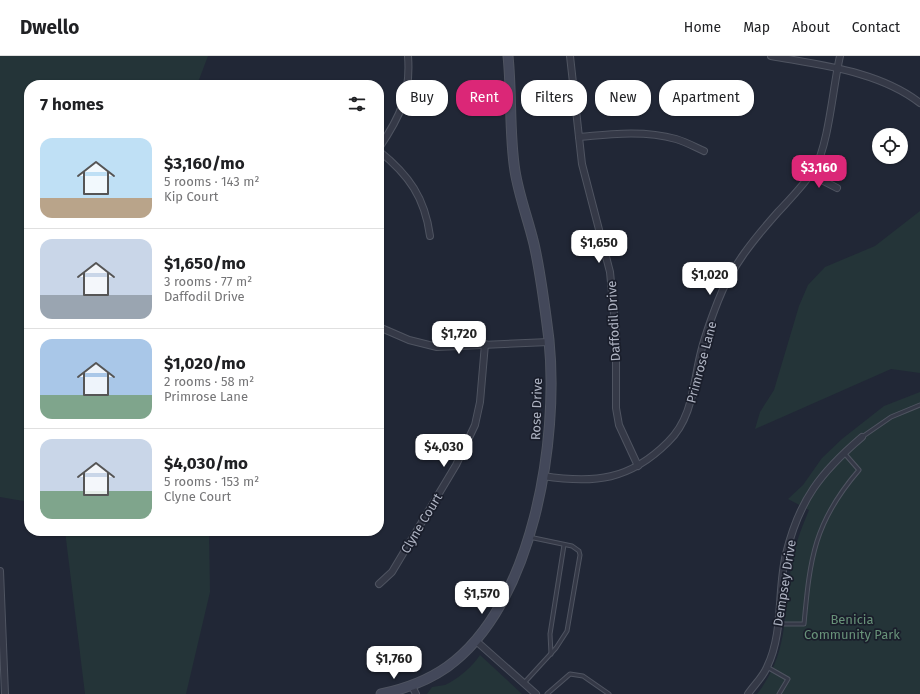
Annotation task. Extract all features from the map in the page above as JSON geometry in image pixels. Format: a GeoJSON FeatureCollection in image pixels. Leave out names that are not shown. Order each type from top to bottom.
{"type":"FeatureCollection","features":[{"type":"Feature","properties":{"kind":"main road","name":"Rose Drive"},"geometry":{"type":"LineString","coordinates":[[381,694],[414,690],[448,667],[475,640],[495,615],[506,598],[519,566],[528,537],[543,476],[550,414],[549,342],[534,242],[519,193],[515,171],[512,149],[508,56]]}},
{"type":"Feature","properties":{"kind":"street"},"geometry":{"type":"LineString","coordinates":[[384,141],[396,123],[404,103],[409,83],[408,56]]}},
{"type":"Feature","properties":{"kind":"street","name":"Daffodil Drive"},"geometry":{"type":"LineString","coordinates":[[570,56],[579,137],[588,190],[604,244],[610,272],[616,335],[616,391],[618,419],[626,442],[638,466]]}},
{"type":"Feature","properties":{"kind":"street"},"geometry":{"type":"LineString","coordinates":[[771,56],[837,68],[874,79],[907,93],[920,103]]}},
{"type":"Feature","properties":{"kind":"street","name":"Primrose Lane"},"geometry":{"type":"LineString","coordinates":[[543,476],[587,480],[619,475],[651,458],[670,441],[682,424],[688,410],[696,385],[700,356],[718,301],[734,270],[747,248],[815,167],[824,141],[840,56]]}},
{"type":"Feature","properties":{"kind":"street"},"geometry":{"type":"LineString","coordinates":[[579,137],[615,133],[663,136],[678,139],[704,152]]}},
{"type":"Feature","properties":{"kind":"street"},"geometry":{"type":"LineString","coordinates":[[384,155],[391,160],[413,185],[422,200],[430,236]]}},
{"type":"Feature","properties":{"kind":"street"},"geometry":{"type":"LineString","coordinates":[[810,174],[837,188]]}},
{"type":"Feature","properties":{"kind":"street"},"geometry":{"type":"LineString","coordinates":[[384,329],[402,338],[424,345],[438,347],[549,342]]}},
{"type":"Feature","properties":{"kind":"street","name":"Clyne Court"},"geometry":{"type":"LineString","coordinates":[[379,584],[392,572],[456,465],[469,440],[475,425],[480,402],[485,344]]}},
{"type":"Feature","properties":{"kind":"street","name":"Dempsey Drive"},"geometry":{"type":"LineString","coordinates":[[748,694],[767,667],[779,624],[786,555],[795,523],[807,498],[821,476],[844,452],[862,437]]}},
{"type":"Feature","properties":{"kind":"street"},"geometry":{"type":"LineString","coordinates":[[0,570],[5,694]]}},
{"type":"Feature","properties":{"kind":"street"},"geometry":{"type":"LineString","coordinates":[[475,640],[536,694]]}},
{"type":"Feature","properties":{"kind":"lane","name":"Dempsey Drive"},"geometry":{"type":"LineString","coordinates":[[862,437],[891,417],[920,405]]}},
{"type":"Feature","properties":{"kind":"lane"},"geometry":{"type":"LineString","coordinates":[[779,624],[804,624],[808,574],[820,531],[844,488],[859,470],[844,452]]}},
{"type":"Feature","properties":{"kind":"lane"},"geometry":{"type":"LineString","coordinates":[[524,683],[551,654],[567,631],[580,555],[576,548],[564,544],[528,537]]}},
{"type":"Feature","properties":{"kind":"lane"},"geometry":{"type":"LineString","coordinates":[[551,654],[550,634],[564,544]]}},
{"type":"Feature","properties":{"kind":"lane"},"geometry":{"type":"LineString","coordinates":[[767,667],[788,679],[779,694]]}},
{"type":"Feature","properties":{"kind":"lane"},"geometry":{"type":"LineString","coordinates":[[547,694],[570,674],[583,676],[609,694]]}},
{"type":"Feature","properties":{"kind":"green space"},"geometry":{"type":"Polygon","coordinates":[[[0,56],[208,56],[199,80],[24,80],[24,501],[0,497],[0,56]]]}},
{"type":"Feature","properties":{"kind":"green space"},"geometry":{"type":"Polygon","coordinates":[[[920,211],[920,373],[891,369],[755,429],[760,412],[774,390],[799,306],[808,285],[825,267],[875,246],[920,211]]]}},
{"type":"Feature","properties":{"kind":"green space","name":"Benicia Community Park"},"geometry":{"type":"Polygon","coordinates":[[[920,392],[920,694],[757,694],[768,678],[780,646],[784,631],[793,556],[809,510],[788,499],[803,485],[822,458],[842,439],[884,406],[920,392]]]}},
{"type":"Feature","properties":{"kind":"green space"},"geometry":{"type":"Polygon","coordinates":[[[66,536],[209,536],[210,592],[186,694],[85,694],[66,536]]]}},
{"type":"Feature","properties":{"kind":"green space"},"geometry":{"type":"Polygon","coordinates":[[[480,655],[522,694],[427,694],[432,687],[445,685],[460,676],[480,655]]]}}]}
